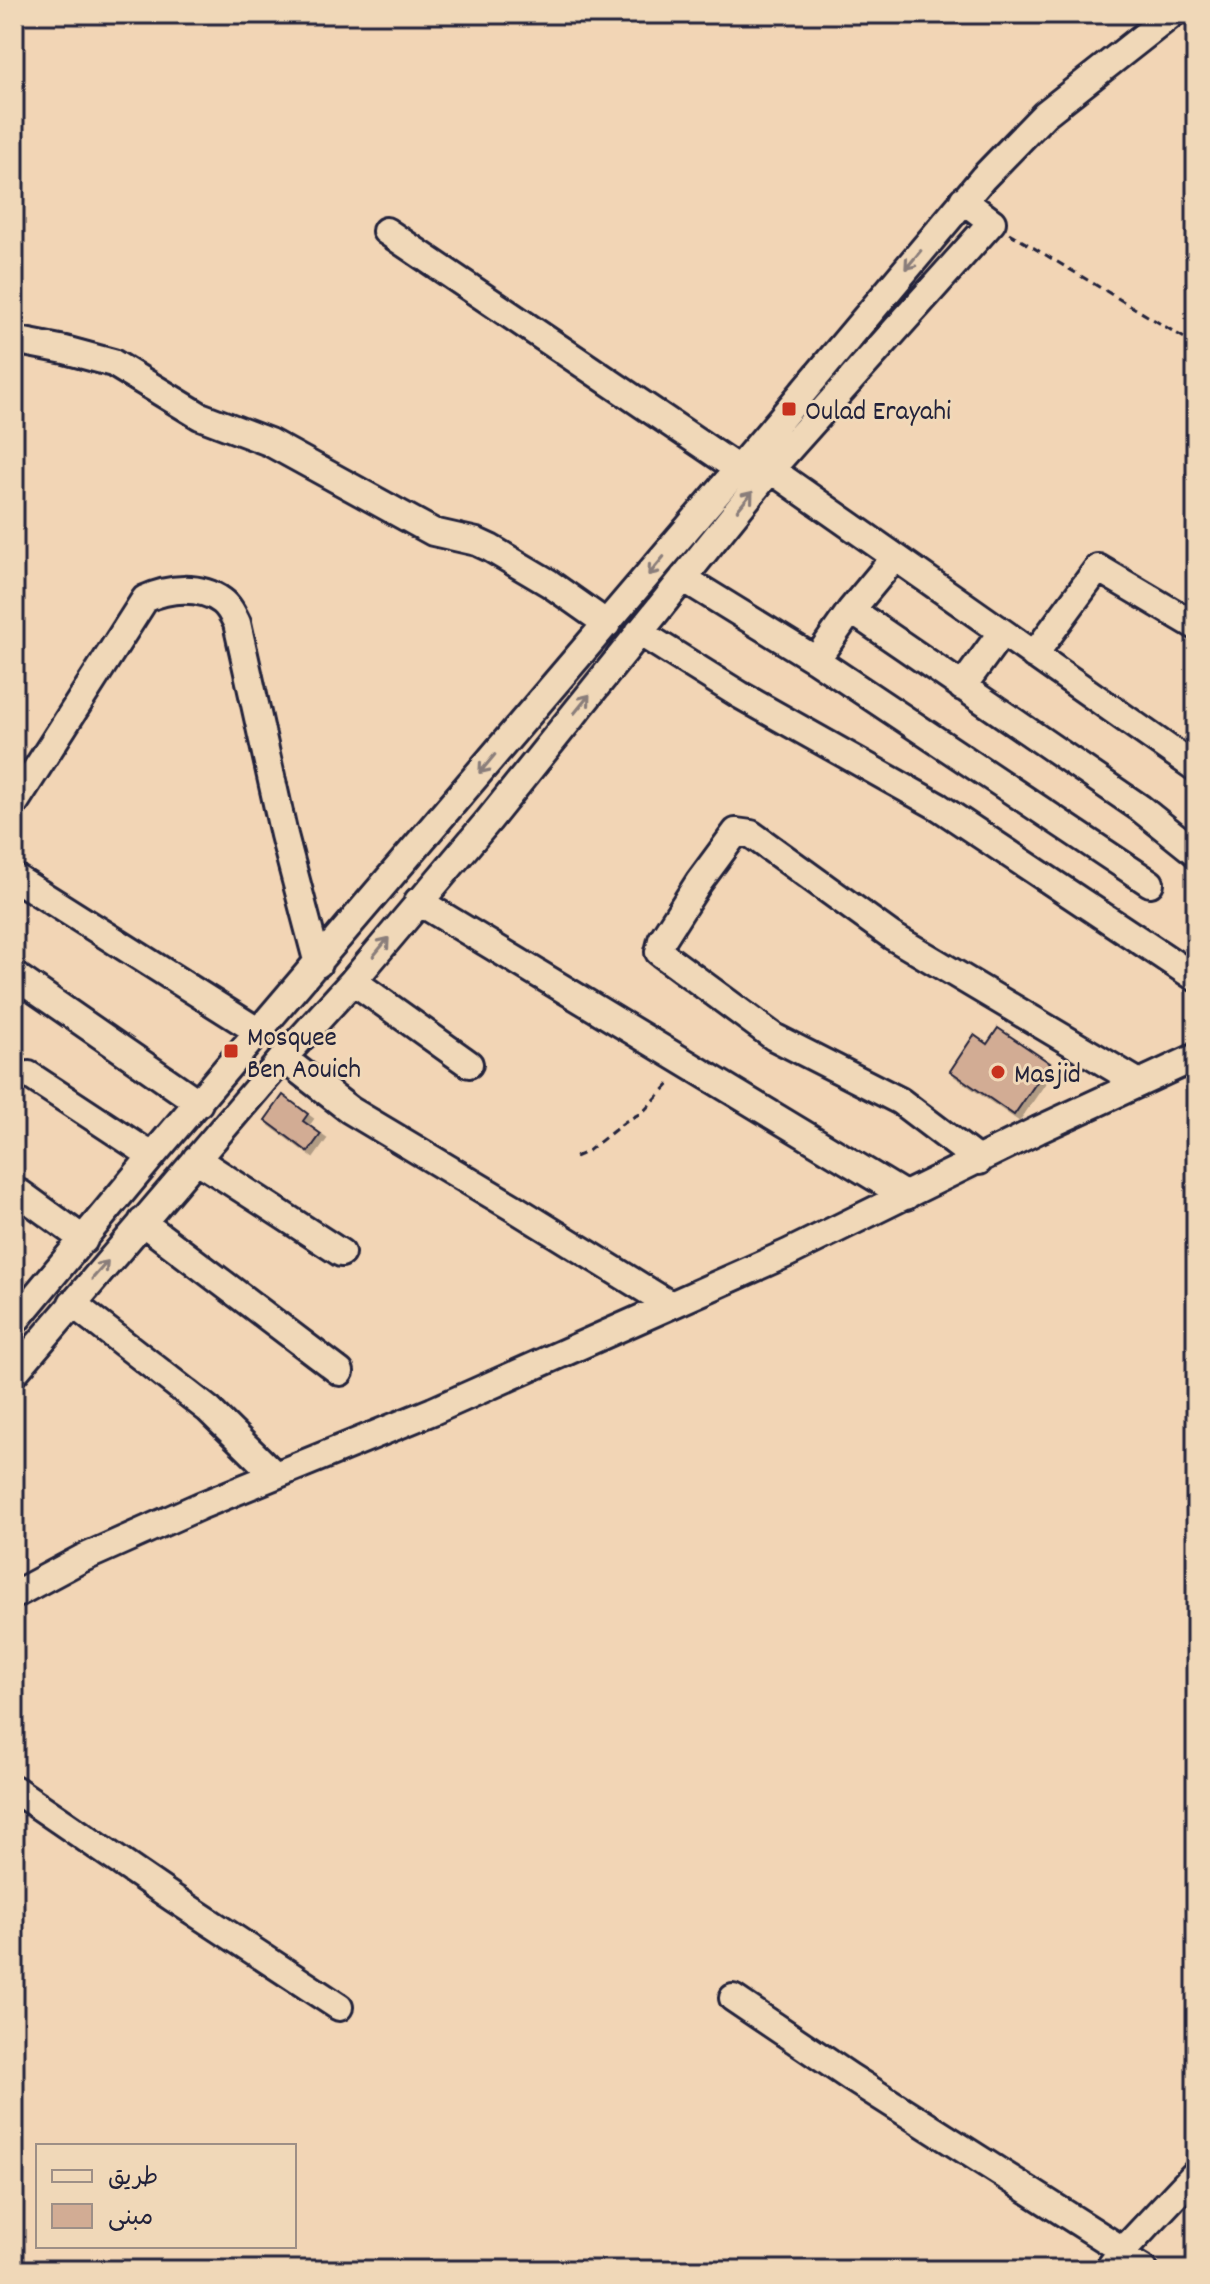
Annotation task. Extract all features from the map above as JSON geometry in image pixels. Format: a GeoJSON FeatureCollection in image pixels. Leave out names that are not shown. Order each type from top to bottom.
{"type":"FeatureCollection","features":[{"type":"Feature","properties":{"kind":"street"},"geometry":{"type":"LineString","coordinates":[[14,1373],[489,820],[683,578],[753,465],[963,200],[1045,114],[1172,14]]}},
{"type":"Feature","properties":{"kind":"street"},"geometry":{"type":"LineString","coordinates":[[14,1322],[607,624],[753,465],[992,222],[963,200]]}},
{"type":"Feature","properties":{"kind":"street"},"geometry":{"type":"LineString","coordinates":[[386,231],[895,557],[1196,768]]}},
{"type":"Feature","properties":{"kind":"street"},"geometry":{"type":"LineString","coordinates":[[14,340],[113,363],[200,416],[269,442],[433,532],[490,548],[549,583],[607,624]]}},
{"type":"Feature","properties":{"kind":"street"},"geometry":{"type":"LineString","coordinates":[[816,660],[851,610],[895,557]]}},
{"type":"Feature","properties":{"kind":"street"},"geometry":{"type":"LineString","coordinates":[[1034,655],[1098,568],[1196,626]]}},
{"type":"Feature","properties":{"kind":"street"},"geometry":{"type":"LineString","coordinates":[[683,578],[816,660],[1150,883]]}},
{"type":"Feature","properties":{"kind":"street"},"geometry":{"type":"LineString","coordinates":[[14,804],[145,599],[160,592],[195,590],[224,601],[237,623],[284,835],[318,964]]}},
{"type":"Feature","properties":{"kind":"street"},"geometry":{"type":"LineString","coordinates":[[851,610],[1140,808],[1196,853]]}},
{"type":"Feature","properties":{"kind":"street"},"geometry":{"type":"LineString","coordinates":[[639,632],[740,695],[939,807],[1196,978]]}},
{"type":"Feature","properties":{"kind":"street"},"geometry":{"type":"LineString","coordinates":[[962,687],[1002,632]]}},
{"type":"Feature","properties":{"kind":"street"},"geometry":{"type":"LineString","coordinates":[[517,729],[544,750]]}},
{"type":"Feature","properties":{"kind":"street"},"geometry":{"type":"LineString","coordinates":[[979,1161],[900,1101],[774,1037],[659,952],[662,940],[699,882],[736,832],[751,834],[892,936],[1139,1083]]}},
{"type":"Feature","properties":{"kind":"street"},"geometry":{"type":"LineString","coordinates":[[14,877],[259,1032]]}},
{"type":"Feature","properties":{"kind":"street"},"geometry":{"type":"LineString","coordinates":[[418,901],[906,1196]]}},
{"type":"Feature","properties":{"kind":"street"},"geometry":{"type":"LineString","coordinates":[[14,975],[199,1103]]}},
{"type":"Feature","properties":{"kind":"street"},"geometry":{"type":"LineString","coordinates":[[353,981],[469,1064]]}},
{"type":"Feature","properties":{"kind":"street"},"geometry":{"type":"LineString","coordinates":[[14,1595],[81,1559],[274,1474],[433,1411],[788,1253],[1196,1057]]}},
{"type":"Feature","properties":{"kind":"street"},"geometry":{"type":"LineString","coordinates":[[283,1058],[350,1110],[669,1304]]}},
{"type":"Feature","properties":{"kind":"street"},"geometry":{"type":"LineString","coordinates":[[29,1075],[152,1156]]}},
{"type":"Feature","properties":{"kind":"street"},"geometry":{"type":"LineString","coordinates":[[196,1159],[341,1253]]}},
{"type":"Feature","properties":{"kind":"street"},"geometry":{"type":"LineString","coordinates":[[14,1191],[84,1240]]}},
{"type":"Feature","properties":{"kind":"street"},"geometry":{"type":"LineString","coordinates":[[142,1222],[340,1372]]}},
{"type":"Feature","properties":{"kind":"street"},"geometry":{"type":"LineString","coordinates":[[72,1303],[209,1410],[274,1474]]}},
{"type":"Feature","properties":{"kind":"street"},"geometry":{"type":"LineString","coordinates":[[14,1789],[339,2007]]}},
{"type":"Feature","properties":{"kind":"street"},"geometry":{"type":"LineString","coordinates":[[733,1998],[1117,2259],[1144,2270]]}},
{"type":"Feature","properties":{"kind":"street"},"geometry":{"type":"LineString","coordinates":[[1117,2259],[1195,2177]]}},
{"type":"Feature","properties":{"kind":"path"},"geometry":{"type":"LineString","coordinates":[[992,222],[1196,345]]}},
{"type":"Feature","properties":{"kind":"path"},"geometry":{"type":"LineString","coordinates":[[575,1157],[599,1144],[626,1121],[643,1112],[688,1063]]}},
{"type":"Feature","properties":{"kind":"building","name":"Masjid"},"geometry":{"type":"Polygon","coordinates":[[[998,1028],[1050,1063],[1014,1115],[950,1071],[974,1035],[987,1044],[998,1028]]]}},
{"type":"Feature","properties":{"kind":"building"},"geometry":{"type":"Polygon","coordinates":[[[283,1095],[308,1114],[303,1121],[321,1134],[308,1152],[265,1120],[283,1095]]]}},
{"type":"Feature","properties":{"kind":"place","name":"Oulad Erayahi"},"geometry":{"type":"Point","coordinates":[789,409]}},
{"type":"Feature","properties":{"kind":"place","name":"Mosquee Ben Aouich"},"geometry":{"type":"Point","coordinates":[231,1051]}},
{"type":"Feature","properties":{"kind":"place","name":"Masjid"},"geometry":{"type":"Point","coordinates":[998,1072]}}]}
